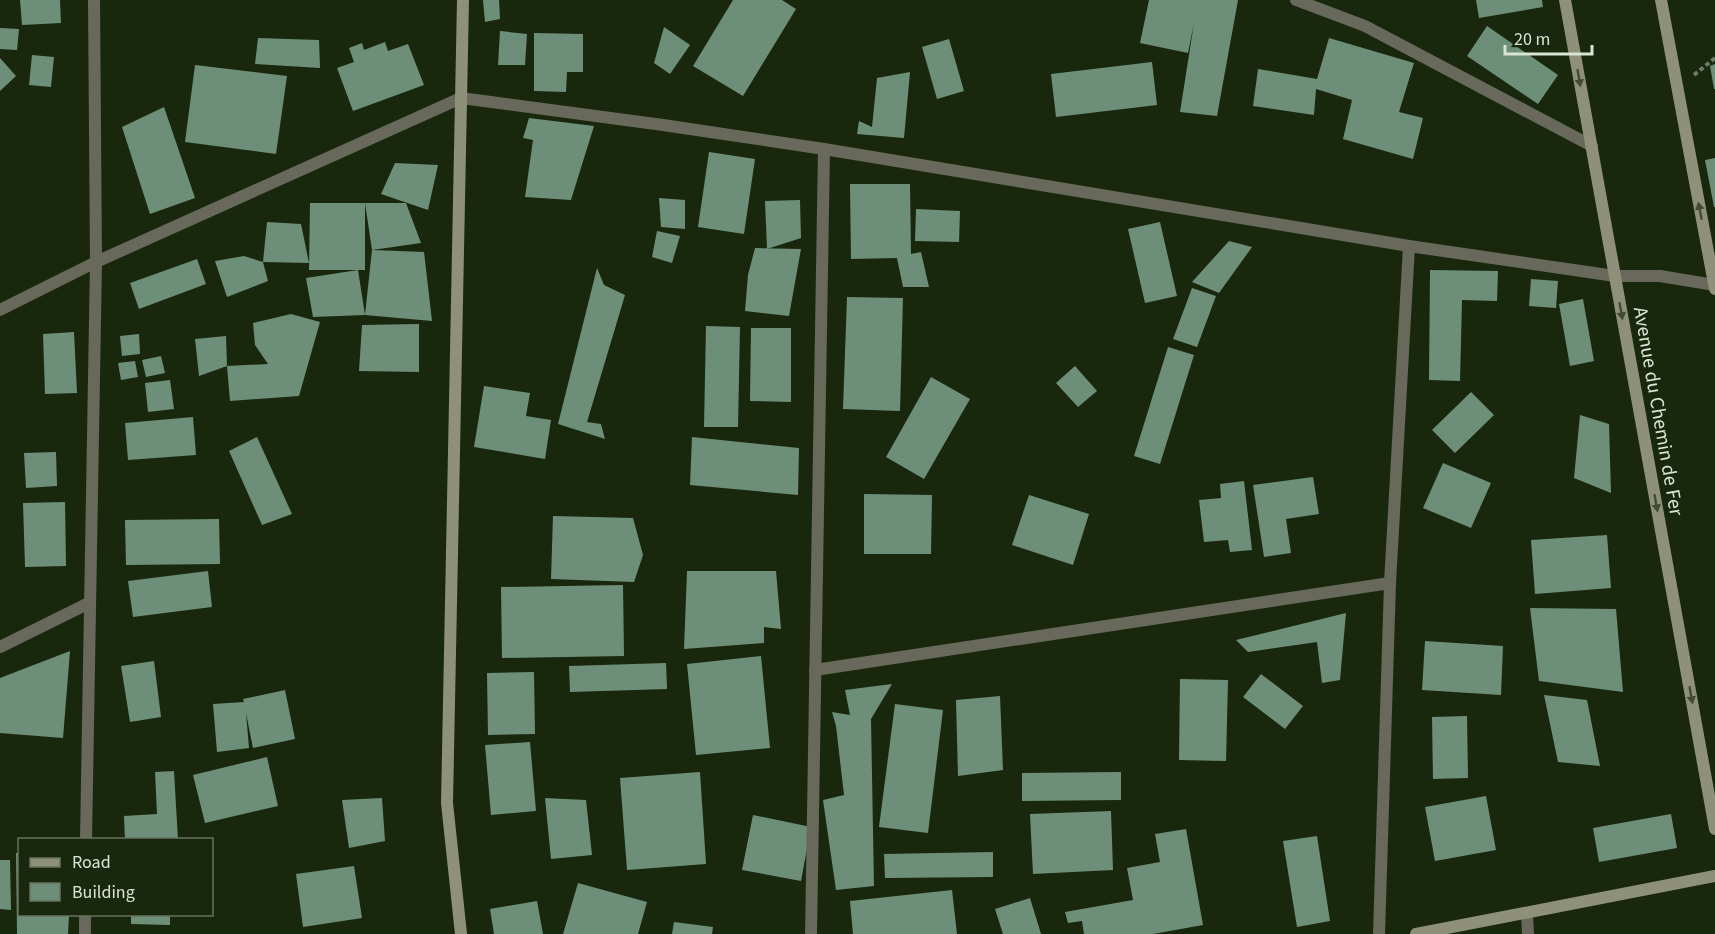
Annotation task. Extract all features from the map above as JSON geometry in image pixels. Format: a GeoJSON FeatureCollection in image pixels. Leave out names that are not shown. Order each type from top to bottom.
{"type":"FeatureCollection","features":[{"type":"Feature","properties":{"kind":"main road"},"geometry":{"type":"LineString","coordinates":[[461,934],[447,803],[463,0]]}},
{"type":"Feature","properties":{"kind":"main road","name":"Avenue du Chemin de Fer"},"geometry":{"type":"LineString","coordinates":[[1565,0],[1715,829]]}},
{"type":"Feature","properties":{"kind":"main road"},"geometry":{"type":"LineString","coordinates":[[1661,0],[1715,286]]}},
{"type":"Feature","properties":{"kind":"main road"},"geometry":{"type":"LineString","coordinates":[[1416,934],[1715,876]]}},
{"type":"Feature","properties":{"kind":"street"},"geometry":{"type":"LineString","coordinates":[[86,838],[96,262],[93,0]]}},
{"type":"Feature","properties":{"kind":"street"},"geometry":{"type":"LineString","coordinates":[[1296,0],[1365,26],[1592,146]]}},
{"type":"Feature","properties":{"kind":"street"},"geometry":{"type":"LineString","coordinates":[[0,310],[96,262],[461,98],[663,124],[824,149],[1408,246],[1615,276],[1660,276],[1715,286]]}},
{"type":"Feature","properties":{"kind":"street"},"geometry":{"type":"LineString","coordinates":[[811,934],[824,149]]}},
{"type":"Feature","properties":{"kind":"street"},"geometry":{"type":"LineString","coordinates":[[1379,934],[1390,583],[1408,246]]}},
{"type":"Feature","properties":{"kind":"street"},"geometry":{"type":"LineString","coordinates":[[815,670],[1390,583]]}},
{"type":"Feature","properties":{"kind":"street"},"geometry":{"type":"LineString","coordinates":[[0,647],[89,603]]}},
{"type":"Feature","properties":{"kind":"street"},"geometry":{"type":"LineString","coordinates":[[1527,914],[1528,934]]}},
{"type":"Feature","properties":{"kind":"street"},"geometry":{"type":"LineString","coordinates":[[85,916],[85,934]]}},
{"type":"Feature","properties":{"kind":"building"},"geometry":{"type":"Polygon","coordinates":[[[20,0],[60,0],[61,23],[22,25],[20,0]]]}},
{"type":"Feature","properties":{"kind":"building"},"geometry":{"type":"Polygon","coordinates":[[[483,0],[499,0],[500,19],[485,22],[483,0]]]}},
{"type":"Feature","properties":{"kind":"building"},"geometry":{"type":"Polygon","coordinates":[[[733,0],[782,0],[796,9],[743,96],[693,66],[733,0]]]}},
{"type":"Feature","properties":{"kind":"building"},"geometry":{"type":"Polygon","coordinates":[[[1149,0],[1238,0],[1217,116],[1180,112],[1194,23],[1188,53],[1140,43],[1149,0]]]}},
{"type":"Feature","properties":{"kind":"building"},"geometry":{"type":"Polygon","coordinates":[[[1476,0],[1542,0],[1543,7],[1479,18],[1476,0]]]}},
{"type":"Feature","properties":{"kind":"building"},"geometry":{"type":"Polygon","coordinates":[[[1487,26],[1558,75],[1538,104],[1467,56],[1487,26]]]}},
{"type":"Feature","properties":{"kind":"building"},"geometry":{"type":"Polygon","coordinates":[[[664,27],[690,45],[670,74],[654,63],[664,27]]]}},
{"type":"Feature","properties":{"kind":"building"},"geometry":{"type":"Polygon","coordinates":[[[0,28],[19,29],[17,50],[0,49],[0,28]]]}},
{"type":"Feature","properties":{"kind":"building"},"geometry":{"type":"Polygon","coordinates":[[[500,31],[527,34],[525,65],[498,65],[500,31]]]}},
{"type":"Feature","properties":{"kind":"building"},"geometry":{"type":"Polygon","coordinates":[[[534,33],[583,34],[583,72],[567,72],[566,92],[534,91],[534,33]]]}},
{"type":"Feature","properties":{"kind":"building"},"geometry":{"type":"Polygon","coordinates":[[[258,38],[319,40],[320,68],[255,64],[258,38]]]}},
{"type":"Feature","properties":{"kind":"building"},"geometry":{"type":"Polygon","coordinates":[[[1329,38],[1414,63],[1399,112],[1423,118],[1413,159],[1343,139],[1352,100],[1316,89],[1314,115],[1253,106],[1258,69],[1317,79],[1329,38]]]}},
{"type":"Feature","properties":{"kind":"building"},"geometry":{"type":"Polygon","coordinates":[[[949,39],[964,91],[937,99],[922,47],[949,39]]]}},
{"type":"Feature","properties":{"kind":"building"},"geometry":{"type":"Polygon","coordinates":[[[385,42],[388,51],[408,44],[424,85],[353,111],[337,68],[354,62],[349,48],[362,43],[364,50],[385,42]]]}},
{"type":"Feature","properties":{"kind":"building"},"geometry":{"type":"Polygon","coordinates":[[[32,55],[54,57],[51,87],[29,85],[32,55]]]}},
{"type":"Feature","properties":{"kind":"building"},"geometry":{"type":"Polygon","coordinates":[[[0,58],[16,76],[0,91],[0,58]]]}},
{"type":"Feature","properties":{"kind":"building"},"geometry":{"type":"Polygon","coordinates":[[[1152,62],[1157,105],[1056,117],[1051,74],[1152,62]]]}},
{"type":"Feature","properties":{"kind":"building"},"geometry":{"type":"Polygon","coordinates":[[[1715,64],[1715,89],[1714,89],[1710,66],[1715,64]]]}},
{"type":"Feature","properties":{"kind":"building"},"geometry":{"type":"Polygon","coordinates":[[[195,65],[287,76],[276,154],[185,142],[195,65]]]}},
{"type":"Feature","properties":{"kind":"building"},"geometry":{"type":"Polygon","coordinates":[[[910,72],[904,138],[857,134],[859,121],[872,127],[877,78],[910,72]]]}},
{"type":"Feature","properties":{"kind":"building"},"geometry":{"type":"Polygon","coordinates":[[[164,107],[195,198],[150,214],[122,127],[164,107]]]}},
{"type":"Feature","properties":{"kind":"building"},"geometry":{"type":"Polygon","coordinates":[[[529,118],[594,126],[571,200],[525,197],[533,140],[523,138],[529,118]]]}},
{"type":"Feature","properties":{"kind":"building"},"geometry":{"type":"Polygon","coordinates":[[[709,152],[755,159],[744,234],[698,227],[709,152]]]}},
{"type":"Feature","properties":{"kind":"building"},"geometry":{"type":"Polygon","coordinates":[[[1715,158],[1715,207],[1714,207],[1705,160],[1715,158]]]}},
{"type":"Feature","properties":{"kind":"building"},"geometry":{"type":"Polygon","coordinates":[[[395,163],[438,165],[428,210],[381,194],[395,163]]]}},
{"type":"Feature","properties":{"kind":"building"},"geometry":{"type":"Polygon","coordinates":[[[850,184],[910,184],[911,254],[921,252],[929,287],[903,287],[897,258],[851,259],[850,184]]]}},
{"type":"Feature","properties":{"kind":"building"},"geometry":{"type":"Polygon","coordinates":[[[659,198],[685,200],[685,229],[661,227],[659,198]]]}},
{"type":"Feature","properties":{"kind":"building"},"geometry":{"type":"Polygon","coordinates":[[[800,200],[801,238],[767,249],[765,201],[800,200]]]}},
{"type":"Feature","properties":{"kind":"building"},"geometry":{"type":"Polygon","coordinates":[[[310,203],[365,203],[365,270],[309,270],[310,203]]]}},
{"type":"Feature","properties":{"kind":"building"},"geometry":{"type":"Polygon","coordinates":[[[365,203],[406,203],[421,243],[372,250],[365,203]]]}},
{"type":"Feature","properties":{"kind":"building"},"geometry":{"type":"Polygon","coordinates":[[[916,209],[960,211],[959,242],[915,241],[916,209]]]}},
{"type":"Feature","properties":{"kind":"building"},"geometry":{"type":"Polygon","coordinates":[[[267,222],[301,224],[309,263],[263,262],[267,222]]]}},
{"type":"Feature","properties":{"kind":"building"},"geometry":{"type":"Polygon","coordinates":[[[1160,222],[1177,296],[1145,303],[1128,229],[1160,222]]]}},
{"type":"Feature","properties":{"kind":"building"},"geometry":{"type":"Polygon","coordinates":[[[657,231],[680,236],[672,263],[652,257],[657,231]]]}},
{"type":"Feature","properties":{"kind":"building"},"geometry":{"type":"Polygon","coordinates":[[[1229,241],[1252,247],[1219,293],[1192,282],[1229,241]]]}},
{"type":"Feature","properties":{"kind":"building"},"geometry":{"type":"Polygon","coordinates":[[[755,248],[801,249],[789,316],[745,311],[748,275],[755,248]]]}},
{"type":"Feature","properties":{"kind":"building"},"geometry":{"type":"Polygon","coordinates":[[[372,250],[424,252],[432,321],[365,315],[372,250]]]}},
{"type":"Feature","properties":{"kind":"building"},"geometry":{"type":"Polygon","coordinates":[[[244,256],[263,262],[268,281],[227,297],[215,261],[244,256]]]}},
{"type":"Feature","properties":{"kind":"building"},"geometry":{"type":"Polygon","coordinates":[[[197,259],[206,284],[139,309],[130,283],[197,259]]]}},
{"type":"Feature","properties":{"kind":"building"},"geometry":{"type":"Polygon","coordinates":[[[597,268],[604,285],[625,295],[587,422],[601,424],[605,439],[558,424],[597,268]]]}},
{"type":"Feature","properties":{"kind":"building"},"geometry":{"type":"Polygon","coordinates":[[[358,270],[365,315],[313,317],[306,278],[358,270]]]}},
{"type":"Feature","properties":{"kind":"building"},"geometry":{"type":"Polygon","coordinates":[[[1430,270],[1498,271],[1497,301],[1462,300],[1460,381],[1429,380],[1430,270]]]}},
{"type":"Feature","properties":{"kind":"building"},"geometry":{"type":"Polygon","coordinates":[[[1531,279],[1558,281],[1556,308],[1529,306],[1531,279]]]}},
{"type":"Feature","properties":{"kind":"building"},"geometry":{"type":"Polygon","coordinates":[[[1192,288],[1216,296],[1197,347],[1173,339],[1192,288]]]}},
{"type":"Feature","properties":{"kind":"building"},"geometry":{"type":"Polygon","coordinates":[[[847,297],[903,298],[900,411],[843,409],[847,297]]]}},
{"type":"Feature","properties":{"kind":"building"},"geometry":{"type":"Polygon","coordinates":[[[1583,299],[1594,361],[1570,366],[1559,304],[1583,299]]]}},
{"type":"Feature","properties":{"kind":"building"},"geometry":{"type":"Polygon","coordinates":[[[291,314],[320,322],[299,396],[230,401],[227,366],[268,364],[255,345],[253,323],[291,314]]]}},
{"type":"Feature","properties":{"kind":"building"},"geometry":{"type":"Polygon","coordinates":[[[419,324],[419,372],[359,371],[362,325],[419,324]]]}},
{"type":"Feature","properties":{"kind":"building"},"geometry":{"type":"Polygon","coordinates":[[[706,326],[740,327],[738,427],[704,427],[706,326]]]}},
{"type":"Feature","properties":{"kind":"building"},"geometry":{"type":"Polygon","coordinates":[[[751,328],[791,328],[791,402],[750,401],[751,328]]]}},
{"type":"Feature","properties":{"kind":"building"},"geometry":{"type":"Polygon","coordinates":[[[74,332],[77,393],[45,394],[43,334],[74,332]]]}},
{"type":"Feature","properties":{"kind":"building"},"geometry":{"type":"Polygon","coordinates":[[[139,334],[140,354],[122,356],[120,336],[139,334]]]}},
{"type":"Feature","properties":{"kind":"building"},"geometry":{"type":"Polygon","coordinates":[[[226,336],[227,366],[199,376],[195,339],[226,336]]]}},
{"type":"Feature","properties":{"kind":"building"},"geometry":{"type":"Polygon","coordinates":[[[1168,347],[1194,355],[1160,464],[1134,456],[1168,347]]]}},
{"type":"Feature","properties":{"kind":"building"},"geometry":{"type":"Polygon","coordinates":[[[161,356],[165,373],[146,377],[142,360],[161,356]]]}},
{"type":"Feature","properties":{"kind":"building"},"geometry":{"type":"Polygon","coordinates":[[[135,361],[138,377],[121,380],[118,363],[135,361]]]}},
{"type":"Feature","properties":{"kind":"building"},"geometry":{"type":"Polygon","coordinates":[[[1075,366],[1097,391],[1078,407],[1056,383],[1075,366]]]}},
{"type":"Feature","properties":{"kind":"building"},"geometry":{"type":"Polygon","coordinates":[[[931,377],[970,399],[924,479],[886,457],[931,377]]]}},
{"type":"Feature","properties":{"kind":"building"},"geometry":{"type":"Polygon","coordinates":[[[170,380],[174,409],[148,412],[145,383],[170,380]]]}},
{"type":"Feature","properties":{"kind":"building"},"geometry":{"type":"Polygon","coordinates":[[[484,386],[530,393],[526,416],[551,420],[545,459],[474,447],[484,386]]]}},
{"type":"Feature","properties":{"kind":"building"},"geometry":{"type":"Polygon","coordinates":[[[1471,392],[1494,415],[1455,453],[1432,430],[1471,392]]]}},
{"type":"Feature","properties":{"kind":"building"},"geometry":{"type":"Polygon","coordinates":[[[1580,415],[1609,424],[1611,493],[1574,478],[1580,415]]]}},
{"type":"Feature","properties":{"kind":"building"},"geometry":{"type":"Polygon","coordinates":[[[193,417],[196,455],[128,460],[125,423],[193,417]]]}},
{"type":"Feature","properties":{"kind":"building"},"geometry":{"type":"Polygon","coordinates":[[[257,437],[292,514],[262,525],[229,451],[257,437]]]}},
{"type":"Feature","properties":{"kind":"building"},"geometry":{"type":"Polygon","coordinates":[[[692,437],[799,448],[798,495],[690,485],[692,437]]]}},
{"type":"Feature","properties":{"kind":"building"},"geometry":{"type":"Polygon","coordinates":[[[56,452],[57,486],[26,488],[24,453],[56,452]]]}},
{"type":"Feature","properties":{"kind":"building"},"geometry":{"type":"Polygon","coordinates":[[[1443,463],[1491,483],[1471,528],[1423,508],[1443,463]]]}},
{"type":"Feature","properties":{"kind":"building"},"geometry":{"type":"Polygon","coordinates":[[[1313,477],[1319,514],[1286,519],[1291,553],[1264,557],[1253,485],[1313,477]]]}},
{"type":"Feature","properties":{"kind":"building"},"geometry":{"type":"Polygon","coordinates":[[[1244,481],[1252,550],[1230,552],[1228,540],[1204,542],[1199,500],[1221,498],[1220,484],[1244,481]]]}},
{"type":"Feature","properties":{"kind":"building"},"geometry":{"type":"Polygon","coordinates":[[[864,494],[932,495],[931,554],[864,554],[864,494]]]}},
{"type":"Feature","properties":{"kind":"building"},"geometry":{"type":"Polygon","coordinates":[[[1029,495],[1089,514],[1073,565],[1012,545],[1029,495]]]}},
{"type":"Feature","properties":{"kind":"building"},"geometry":{"type":"Polygon","coordinates":[[[65,502],[66,566],[25,567],[23,503],[65,502]]]}},
{"type":"Feature","properties":{"kind":"building"},"geometry":{"type":"Polygon","coordinates":[[[553,516],[633,518],[643,555],[634,582],[551,579],[553,516]]]}},
{"type":"Feature","properties":{"kind":"building"},"geometry":{"type":"Polygon","coordinates":[[[219,519],[220,564],[126,565],[125,520],[219,519]]]}},
{"type":"Feature","properties":{"kind":"building"},"geometry":{"type":"Polygon","coordinates":[[[1607,535],[1611,588],[1535,594],[1531,540],[1607,535]]]}},
{"type":"Feature","properties":{"kind":"building"},"geometry":{"type":"Polygon","coordinates":[[[208,571],[212,607],[133,617],[128,581],[208,571]]]}},
{"type":"Feature","properties":{"kind":"building"},"geometry":{"type":"Polygon","coordinates":[[[687,571],[776,571],[781,629],[764,627],[764,643],[684,649],[687,571]]]}},
{"type":"Feature","properties":{"kind":"building"},"geometry":{"type":"Polygon","coordinates":[[[623,585],[624,656],[502,658],[501,587],[623,585]]]}},
{"type":"Feature","properties":{"kind":"building"},"geometry":{"type":"Polygon","coordinates":[[[1530,608],[1616,609],[1623,692],[1539,681],[1530,608]]]}},
{"type":"Feature","properties":{"kind":"building"},"geometry":{"type":"Polygon","coordinates":[[[1346,613],[1340,680],[1322,683],[1317,642],[1248,652],[1236,640],[1346,613]]]}},
{"type":"Feature","properties":{"kind":"building"},"geometry":{"type":"Polygon","coordinates":[[[1425,641],[1503,646],[1501,695],[1422,690],[1425,641]]]}},
{"type":"Feature","properties":{"kind":"building"},"geometry":{"type":"Polygon","coordinates":[[[70,651],[63,738],[0,733],[0,678],[70,651]]]}},
{"type":"Feature","properties":{"kind":"building"},"geometry":{"type":"Polygon","coordinates":[[[761,656],[770,748],[696,755],[687,664],[761,656]]]}},
{"type":"Feature","properties":{"kind":"building"},"geometry":{"type":"Polygon","coordinates":[[[154,661],[161,717],[130,722],[121,666],[154,661]]]}},
{"type":"Feature","properties":{"kind":"building"},"geometry":{"type":"Polygon","coordinates":[[[666,663],[667,689],[570,692],[569,666],[666,663]]]}},
{"type":"Feature","properties":{"kind":"building"},"geometry":{"type":"Polygon","coordinates":[[[534,672],[535,734],[488,735],[487,673],[534,672]]]}},
{"type":"Feature","properties":{"kind":"building"},"geometry":{"type":"Polygon","coordinates":[[[1261,674],[1303,706],[1285,729],[1243,697],[1261,674]]]}},
{"type":"Feature","properties":{"kind":"building"},"geometry":{"type":"Polygon","coordinates":[[[1180,679],[1228,680],[1226,761],[1179,760],[1180,679]]]}},
{"type":"Feature","properties":{"kind":"building"},"geometry":{"type":"Polygon","coordinates":[[[892,684],[871,719],[874,886],[836,890],[823,800],[844,795],[836,726],[832,712],[850,715],[845,690],[892,684]]]}},
{"type":"Feature","properties":{"kind":"building"},"geometry":{"type":"Polygon","coordinates":[[[285,690],[295,739],[253,748],[246,713],[249,748],[217,752],[213,704],[244,702],[243,699],[285,690]]]}},
{"type":"Feature","properties":{"kind":"building"},"geometry":{"type":"Polygon","coordinates":[[[1544,695],[1587,700],[1600,766],[1558,762],[1544,695]]]}},
{"type":"Feature","properties":{"kind":"building"},"geometry":{"type":"Polygon","coordinates":[[[1000,696],[1003,770],[958,776],[956,700],[1000,696]]]}},
{"type":"Feature","properties":{"kind":"building"},"geometry":{"type":"Polygon","coordinates":[[[895,704],[943,710],[928,833],[879,827],[895,704]]]}},
{"type":"Feature","properties":{"kind":"building"},"geometry":{"type":"Polygon","coordinates":[[[1467,716],[1468,778],[1433,779],[1432,717],[1467,716]]]}},
{"type":"Feature","properties":{"kind":"building"},"geometry":{"type":"Polygon","coordinates":[[[530,742],[536,811],[491,815],[485,745],[530,742]]]}},
{"type":"Feature","properties":{"kind":"building"},"geometry":{"type":"Polygon","coordinates":[[[267,757],[278,806],[205,823],[193,775],[267,757]]]}},
{"type":"Feature","properties":{"kind":"building"},"geometry":{"type":"Polygon","coordinates":[[[174,771],[178,838],[125,838],[124,816],[157,814],[155,772],[174,771]]]}},
{"type":"Feature","properties":{"kind":"building"},"geometry":{"type":"Polygon","coordinates":[[[700,772],[706,864],[627,870],[620,778],[700,772]]]}},
{"type":"Feature","properties":{"kind":"building"},"geometry":{"type":"Polygon","coordinates":[[[1121,772],[1121,800],[1022,801],[1022,773],[1121,772]]]}},
{"type":"Feature","properties":{"kind":"building"},"geometry":{"type":"Polygon","coordinates":[[[1486,796],[1496,850],[1435,861],[1425,807],[1486,796]]]}},
{"type":"Feature","properties":{"kind":"building"},"geometry":{"type":"Polygon","coordinates":[[[382,798],[385,841],[349,848],[342,800],[382,798]]]}},
{"type":"Feature","properties":{"kind":"building"},"geometry":{"type":"Polygon","coordinates":[[[545,798],[586,800],[592,855],[551,859],[545,798]]]}},
{"type":"Feature","properties":{"kind":"building"},"geometry":{"type":"Polygon","coordinates":[[[1111,811],[1113,870],[1033,874],[1030,814],[1111,811]]]}},
{"type":"Feature","properties":{"kind":"building"},"geometry":{"type":"Polygon","coordinates":[[[1671,814],[1677,848],[1599,862],[1593,828],[1671,814]]]}},
{"type":"Feature","properties":{"kind":"building"},"geometry":{"type":"Polygon","coordinates":[[[753,815],[811,827],[801,881],[742,870],[753,815]]]}},
{"type":"Feature","properties":{"kind":"building"},"geometry":{"type":"Polygon","coordinates":[[[1186,829],[1203,925],[1153,934],[1084,934],[1082,921],[1068,923],[1065,912],[1133,900],[1127,868],[1160,862],[1155,834],[1186,829]]]}},
{"type":"Feature","properties":{"kind":"building"},"geometry":{"type":"Polygon","coordinates":[[[1317,836],[1330,921],[1297,927],[1283,841],[1317,836]]]}},
{"type":"Feature","properties":{"kind":"building"},"geometry":{"type":"Polygon","coordinates":[[[993,852],[993,877],[885,878],[884,854],[993,852]]]}},
{"type":"Feature","properties":{"kind":"building"},"geometry":{"type":"Polygon","coordinates":[[[16,853],[18,853],[18,916],[69,916],[68,934],[17,934],[16,853]]]}},
{"type":"Feature","properties":{"kind":"building"},"geometry":{"type":"Polygon","coordinates":[[[0,860],[10,860],[11,910],[0,909],[0,860]]]}},
{"type":"Feature","properties":{"kind":"building"},"geometry":{"type":"Polygon","coordinates":[[[354,866],[362,918],[303,927],[296,874],[354,866]]]}},
{"type":"Feature","properties":{"kind":"building"},"geometry":{"type":"Polygon","coordinates":[[[578,883],[647,902],[638,934],[563,934],[578,883]]]}},
{"type":"Feature","properties":{"kind":"building"},"geometry":{"type":"Polygon","coordinates":[[[952,890],[957,934],[853,934],[850,901],[952,890]]]}},
{"type":"Feature","properties":{"kind":"building"},"geometry":{"type":"Polygon","coordinates":[[[1030,898],[1041,934],[1003,934],[995,909],[1030,898]]]}},
{"type":"Feature","properties":{"kind":"building"},"geometry":{"type":"Polygon","coordinates":[[[537,901],[543,934],[494,934],[490,909],[537,901]]]}},
{"type":"Feature","properties":{"kind":"building"},"geometry":{"type":"Polygon","coordinates":[[[131,916],[170,916],[170,925],[131,924],[131,916]]]}},
{"type":"Feature","properties":{"kind":"building"},"geometry":{"type":"Polygon","coordinates":[[[674,922],[713,927],[712,934],[672,934],[674,922]]]}}]}
